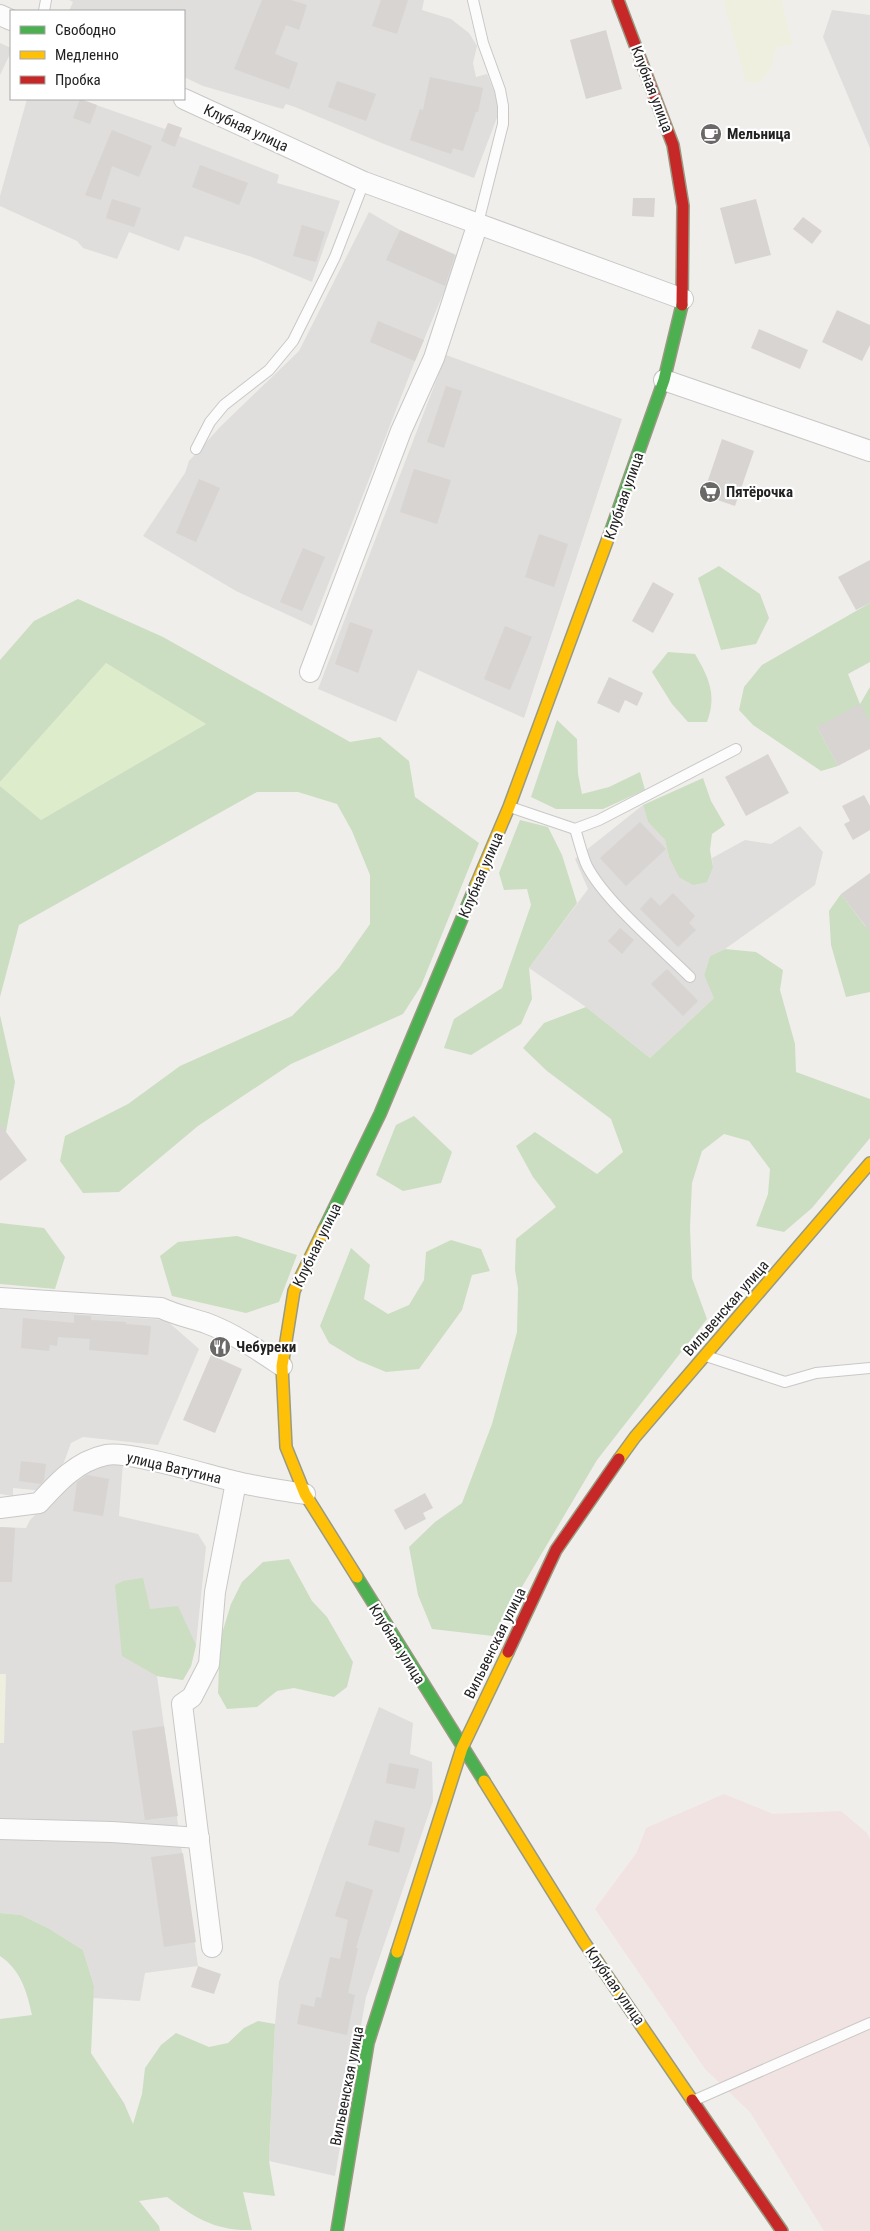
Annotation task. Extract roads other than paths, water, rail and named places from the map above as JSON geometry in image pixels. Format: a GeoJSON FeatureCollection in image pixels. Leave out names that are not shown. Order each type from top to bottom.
{"type":"FeatureCollection","features":[{"type":"Feature","properties":{"kind":"main road","name":"Клубная улица"},"geometry":{"type":"LineString","coordinates":[[618,0],[673,145],[683,206],[683,299],[664,380],[582,614],[509,807],[380,1114],[294,1292],[282,1366],[286,1446],[305,1494],[584,1942],[782,2231]]}},
{"type":"Feature","properties":{"kind":"main road","name":"Вильвенская улица"},"geometry":{"type":"LineString","coordinates":[[337,2231],[368,2043],[462,1748],[556,1550],[635,1437],[870,1163]]}},
{"type":"Feature","properties":{"kind":"street","name":"Клубная улица"},"geometry":{"type":"LineString","coordinates":[[185,99],[364,182],[683,299]]}},
{"type":"Feature","properties":{"kind":"street"},"geometry":{"type":"LineString","coordinates":[[310,672],[401,431],[434,358],[478,223]]}},
{"type":"Feature","properties":{"kind":"street"},"geometry":{"type":"LineString","coordinates":[[664,380],[870,451]]}},
{"type":"Feature","properties":{"kind":"street"},"geometry":{"type":"LineString","coordinates":[[0,1298],[161,1308],[177,1316],[207,1323],[251,1346],[282,1366]]}},
{"type":"Feature","properties":{"kind":"street","name":"улица Ватутина"},"geometry":{"type":"LineString","coordinates":[[0,1508],[40,1503],[63,1477],[76,1467],[93,1458],[109,1454],[134,1457],[236,1482],[305,1494]]}},
{"type":"Feature","properties":{"kind":"street"},"geometry":{"type":"LineString","coordinates":[[212,1947],[182,1704],[192,1697],[208,1664],[215,1592],[236,1482]]}},
{"type":"Feature","properties":{"kind":"street"},"geometry":{"type":"LineString","coordinates":[[0,1829],[112,1832],[199,1838]]}},
{"type":"Feature","properties":{"kind":"lane"},"geometry":{"type":"LineString","coordinates":[[473,0],[483,43],[504,106],[502,124],[478,223]]}},
{"type":"Feature","properties":{"kind":"lane"},"geometry":{"type":"LineString","coordinates":[[196,449],[210,422],[224,405],[269,370],[293,341],[335,257],[364,182]]}},
{"type":"Feature","properties":{"kind":"lane"},"geometry":{"type":"LineString","coordinates":[[509,807],[575,829],[600,820],[736,749]]}},
{"type":"Feature","properties":{"kind":"lane"},"geometry":{"type":"LineString","coordinates":[[575,829],[586,864],[595,879],[616,904],[690,977]]}},
{"type":"Feature","properties":{"kind":"lane"},"geometry":{"type":"LineString","coordinates":[[705,1356],[785,1382],[816,1373],[870,1368]]}},
{"type":"Feature","properties":{"kind":"lane"},"geometry":{"type":"LineString","coordinates":[[694,2101],[870,2023]]}},
{"type":"Feature","properties":{"kind":"place","name":"Мельница"},"geometry":{"type":"Point","coordinates":[711,134]}},
{"type":"Feature","properties":{"kind":"place","name":"Пятёрочка"},"geometry":{"type":"Point","coordinates":[710,492]}},
{"type":"Feature","properties":{"kind":"place","name":"Чебуреки"},"geometry":{"type":"Point","coordinates":[220,1347]}}]}
